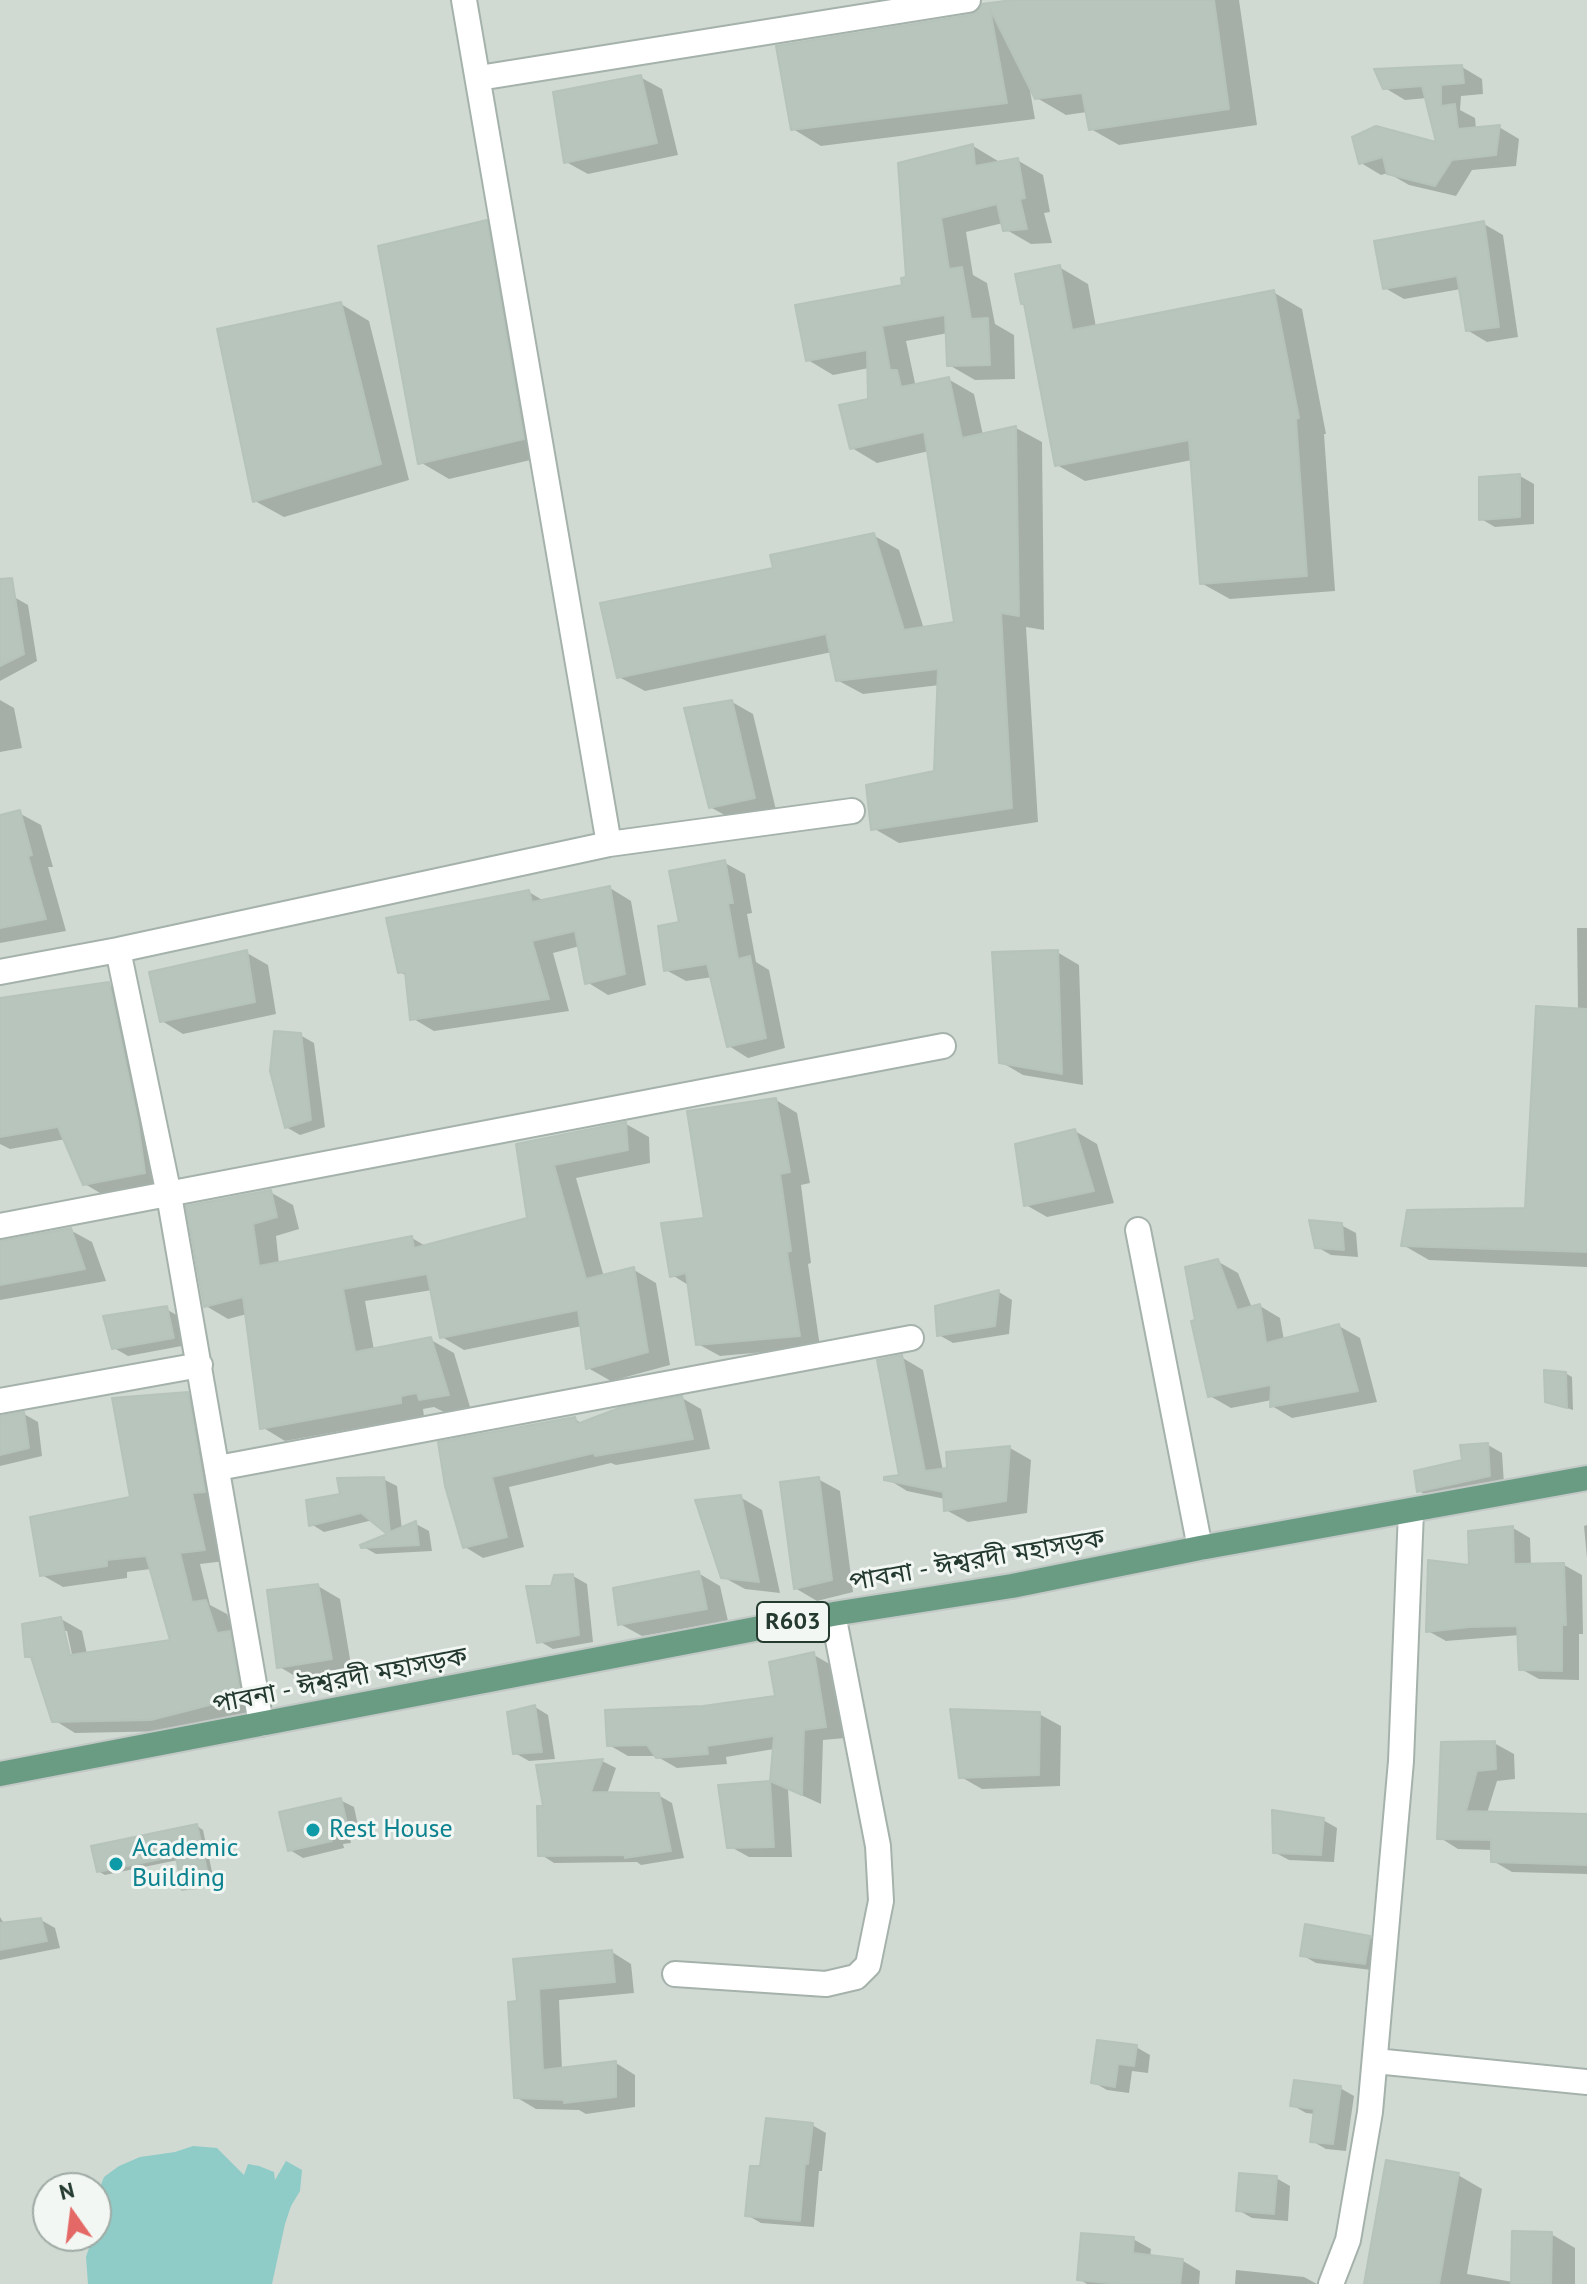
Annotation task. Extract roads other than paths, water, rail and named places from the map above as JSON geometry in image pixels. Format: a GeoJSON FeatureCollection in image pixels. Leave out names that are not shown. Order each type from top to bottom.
{"type":"FeatureCollection","features":[{"type":"Feature","properties":{"kind":"main road","name":"পাবনা - ঈশ্বরদী মহাসড়ক"},"geometry":{"type":"LineString","coordinates":[[0,1774],[833,1614],[1012,1586],[1200,1548],[1587,1478]]}},
{"type":"Feature","properties":{"kind":"street"},"geometry":{"type":"LineString","coordinates":[[464,0],[609,844]]}},
{"type":"Feature","properties":{"kind":"street"},"geometry":{"type":"LineString","coordinates":[[479,78],[968,0]]}},
{"type":"Feature","properties":{"kind":"street"},"geometry":{"type":"LineString","coordinates":[[0,972],[118,950],[609,844],[852,811]]}},
{"type":"Feature","properties":{"kind":"street"},"geometry":{"type":"LineString","coordinates":[[118,950],[169,1195],[261,1724]]}},
{"type":"Feature","properties":{"kind":"street"},"geometry":{"type":"LineString","coordinates":[[0,1226],[943,1046]]}},
{"type":"Feature","properties":{"kind":"street"},"geometry":{"type":"LineString","coordinates":[[1138,1230],[1200,1548]]}},
{"type":"Feature","properties":{"kind":"street"},"geometry":{"type":"LineString","coordinates":[[218,1468],[911,1338]]}},
{"type":"Feature","properties":{"kind":"street"},"geometry":{"type":"LineString","coordinates":[[0,1401],[200,1365]]}},
{"type":"Feature","properties":{"kind":"street"},"geometry":{"type":"LineString","coordinates":[[1331,2284],[1348,2240],[1370,2112],[1401,1761],[1411,1511]]}},
{"type":"Feature","properties":{"kind":"street"},"geometry":{"type":"LineString","coordinates":[[675,1974],[826,1984],[841,1983],[856,1977],[868,1965],[881,1901],[878,1846],[833,1614]]}},
{"type":"Feature","properties":{"kind":"street"},"geometry":{"type":"LineString","coordinates":[[1375,2061],[1587,2082]]}},
{"type":"Feature","properties":{"kind":"water"},"geometry":{"type":"Polygon","coordinates":[[[193,2146],[217,2148],[244,2175],[248,2164],[274,2172],[275,2180],[286,2161],[302,2170],[300,2191],[285,2224],[272,2284],[88,2284],[88,2252],[112,2252],[111,2172],[140,2157],[193,2146]]]}},
{"type":"Feature","properties":{"kind":"place","name":"Rest House"},"geometry":{"type":"Point","coordinates":[313,1830]}},
{"type":"Feature","properties":{"kind":"place","name":"Academic Building"},"geometry":{"type":"Point","coordinates":[116,1864]}}]}
